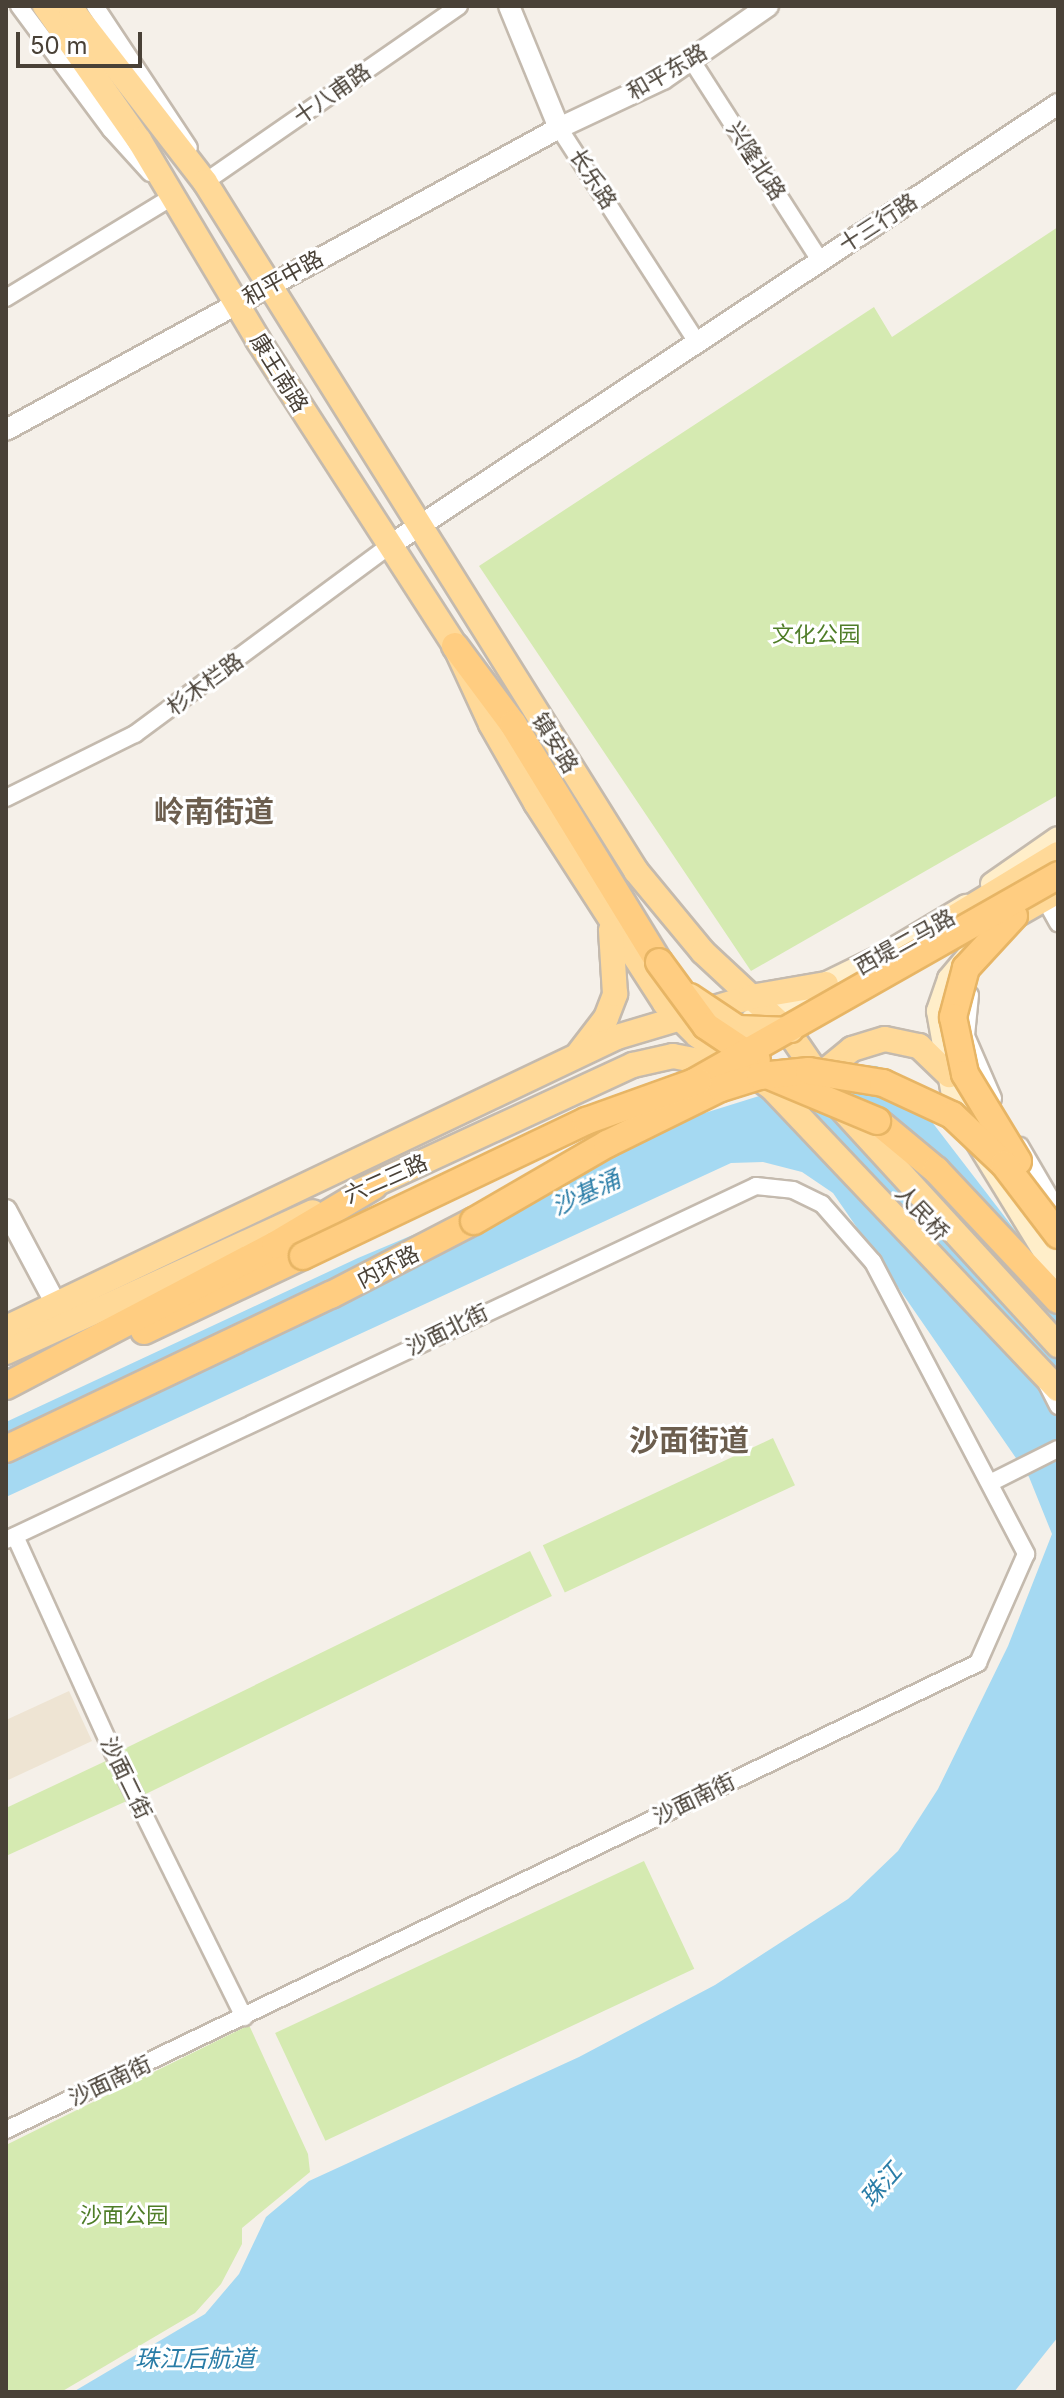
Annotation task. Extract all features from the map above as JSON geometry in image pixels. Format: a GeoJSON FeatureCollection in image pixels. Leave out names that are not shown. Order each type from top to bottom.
{"type":"FeatureCollection","features":[{"type":"Feature","properties":{"kind":"highway"},"geometry":{"type":"LineString","coordinates":[[455,646],[513,724],[686,1004],[718,1035],[772,1068],[845,1099],[877,1121]]}},
{"type":"Feature","properties":{"kind":"highway"},"geometry":{"type":"LineString","coordinates":[[474,1221],[668,1097],[1058,875]]}},
{"type":"Feature","properties":{"kind":"highway"},"geometry":{"type":"LineString","coordinates":[[1014,920],[966,968],[955,999],[953,1036],[977,1096],[1058,1225]]}},
{"type":"Feature","properties":{"kind":"highway","name":"内环路"},"geometry":{"type":"LineString","coordinates":[[6,1449],[331,1295],[474,1221],[607,1144],[721,1088],[809,1071],[883,1083],[952,1115],[1004,1164],[1058,1235]]}},
{"type":"Feature","properties":{"kind":"highway","name":"内环路"},"geometry":{"type":"LineString","coordinates":[[6,1395],[619,1107],[713,1077],[773,1077],[877,1121],[936,1170],[1058,1300]]}},
{"type":"Feature","properties":{"kind":"highway"},"geometry":{"type":"LineString","coordinates":[[6,1386],[275,1245],[374,1186]]}},
{"type":"Feature","properties":{"kind":"main road","name":"康王南路"},"geometry":{"type":"LineString","coordinates":[[45,6],[174,196],[236,304],[389,546]]}},
{"type":"Feature","properties":{"kind":"main road","name":"康王南路"},"geometry":{"type":"LineString","coordinates":[[69,6],[205,182],[419,526]]}},
{"type":"Feature","properties":{"kind":"main road","name":"镇安路"},"geometry":{"type":"LineString","coordinates":[[419,526],[620,848],[703,952],[757,1009]]}},
{"type":"Feature","properties":{"kind":"main road","name":"镇安路"},"geometry":{"type":"LineString","coordinates":[[389,546],[455,646],[491,724],[608,918],[677,1018],[772,1088]]}},
{"type":"Feature","properties":{"kind":"main road","name":"西堤二马路"},"geometry":{"type":"LineString","coordinates":[[826,984],[953,918],[998,878],[1058,838]]}},
{"type":"Feature","properties":{"kind":"main road"},"geometry":{"type":"LineString","coordinates":[[953,918],[1058,854]]}},
{"type":"Feature","properties":{"kind":"main road"},"geometry":{"type":"LineString","coordinates":[[953,918],[1058,867]]}},
{"type":"Feature","properties":{"kind":"main road"},"geometry":{"type":"LineString","coordinates":[[659,962],[694,1000],[725,1022],[753,1031],[783,1031],[840,1013],[1014,920],[1056,904]]}},
{"type":"Feature","properties":{"kind":"main road"},"geometry":{"type":"LineString","coordinates":[[577,1055],[606,1018],[615,994],[617,966],[608,918]]}},
{"type":"Feature","properties":{"kind":"main road"},"geometry":{"type":"LineString","coordinates":[[949,1075],[939,1025],[943,989],[961,962],[1014,920]]}},
{"type":"Feature","properties":{"kind":"main road"},"geometry":{"type":"LineString","coordinates":[[703,952],[750,977],[826,984]]}},
{"type":"Feature","properties":{"kind":"main road","name":"六二三路"},"geometry":{"type":"LineString","coordinates":[[6,1328],[577,1055],[677,1018],[757,1009],[826,984]]}},
{"type":"Feature","properties":{"kind":"main road"},"geometry":{"type":"LineString","coordinates":[[757,1009],[742,1038],[772,1088]]}},
{"type":"Feature","properties":{"kind":"main road","name":"人民桥"},"geometry":{"type":"LineString","coordinates":[[757,1009],[802,1048],[819,1076],[900,1175],[1058,1345]]}},
{"type":"Feature","properties":{"kind":"main road"},"geometry":{"type":"LineString","coordinates":[[819,1076],[852,1049],[885,1039],[919,1046],[949,1075],[995,1144],[1020,1209],[1058,1274]]}},
{"type":"Feature","properties":{"kind":"main road","name":"六二三路"},"geometry":{"type":"LineString","coordinates":[[6,1352],[633,1065],[673,1056],[718,1062],[772,1088]]}},
{"type":"Feature","properties":{"kind":"main road"},"geometry":{"type":"LineString","coordinates":[[529,1079],[540,1105]]}},
{"type":"Feature","properties":{"kind":"main road","name":"人民桥"},"geometry":{"type":"LineString","coordinates":[[772,1088],[796,1104],[830,1116],[1058,1357]]}},
{"type":"Feature","properties":{"kind":"main road"},"geometry":{"type":"LineString","coordinates":[[796,1104],[1058,1389]]}},
{"type":"Feature","properties":{"kind":"street","name":"康王南路"},"geometry":{"type":"LineString","coordinates":[[19,6],[127,149],[174,196]]}},
{"type":"Feature","properties":{"kind":"street","name":"康王南路"},"geometry":{"type":"LineString","coordinates":[[95,6],[178,127],[205,182]]}},
{"type":"Feature","properties":{"kind":"street","name":"十八甫路"},"geometry":{"type":"LineString","coordinates":[[205,182],[459,6]]}},
{"type":"Feature","properties":{"kind":"street","name":"长乐路"},"geometry":{"type":"LineString","coordinates":[[509,6],[559,128],[697,342]]}},
{"type":"Feature","properties":{"kind":"street","name":"和平东路"},"geometry":{"type":"LineString","coordinates":[[559,128],[692,61],[768,6]]}},
{"type":"Feature","properties":{"kind":"street","name":"兴隆北路"},"geometry":{"type":"LineString","coordinates":[[692,61],[820,260]]}},
{"type":"Feature","properties":{"kind":"street","name":"十三行路"},"geometry":{"type":"LineString","coordinates":[[697,342],[1058,104]]}},
{"type":"Feature","properties":{"kind":"street","name":"和平中路"},"geometry":{"type":"LineString","coordinates":[[6,430],[559,128]]}},
{"type":"Feature","properties":{"kind":"street"},"geometry":{"type":"LineString","coordinates":[[6,298],[174,196]]}},
{"type":"Feature","properties":{"kind":"street"},"geometry":{"type":"LineString","coordinates":[[389,546],[697,342]]}},
{"type":"Feature","properties":{"kind":"street","name":"杉木栏路"},"geometry":{"type":"LineString","coordinates":[[6,798],[135,734],[389,546]]}},
{"type":"Feature","properties":{"kind":"street"},"geometry":{"type":"LineString","coordinates":[[1014,920],[973,980],[966,1036],[986,1085],[1058,1211]]}},
{"type":"Feature","properties":{"kind":"street","name":"沙面北街"},"geometry":{"type":"LineString","coordinates":[[11,1538],[756,1186],[793,1190],[822,1204],[873,1262]]}},
{"type":"Feature","properties":{"kind":"street"},"geometry":{"type":"LineString","coordinates":[[6,1210],[56,1304]]}},
{"type":"Feature","properties":{"kind":"street","name":"沙面南街"},"geometry":{"type":"LineString","coordinates":[[6,2130],[978,1663],[1026,1554],[994,1481],[873,1262]]}},
{"type":"Feature","properties":{"kind":"street"},"geometry":{"type":"LineString","coordinates":[[1034,1364],[1058,1406]]}},
{"type":"Feature","properties":{"kind":"street"},"geometry":{"type":"LineString","coordinates":[[994,1481],[1058,1449]]}},
{"type":"Feature","properties":{"kind":"street","name":"沙面二街"},"geometry":{"type":"LineString","coordinates":[[11,1538],[244,2017]]}},
{"type":"Feature","properties":{"kind":"shaded area"},"geometry":{"type":"Polygon","coordinates":[[[69,1691],[92,1741],[6,1781],[6,1720],[69,1691]]]}},
{"type":"Feature","properties":{"kind":"green space","name":"文化公园"},"geometry":{"type":"Polygon","coordinates":[[[1058,227],[1058,795],[751,971],[479,566],[874,307],[892,337],[1058,227]]]}},
{"type":"Feature","properties":{"kind":"green space"},"geometry":{"type":"Polygon","coordinates":[[[773,1438],[795,1485],[565,1592],[543,1545],[773,1438]]]}},
{"type":"Feature","properties":{"kind":"green space"},"geometry":{"type":"Polygon","coordinates":[[[530,1551],[552,1596],[141,1796],[119,1751],[530,1551]]]}},
{"type":"Feature","properties":{"kind":"green space"},"geometry":{"type":"Polygon","coordinates":[[[110,1759],[131,1799],[6,1856],[6,1808],[110,1759]]]}},
{"type":"Feature","properties":{"kind":"green space"},"geometry":{"type":"Polygon","coordinates":[[[644,1861],[694,1969],[325,2141],[275,2033],[644,1861]]]}},
{"type":"Feature","properties":{"kind":"green space","name":"沙面公园"},"geometry":{"type":"Polygon","coordinates":[[[249,2025],[308,2154],[310,2172],[242,2228],[242,2244],[221,2284],[195,2313],[61,2392],[6,2392],[6,2145],[249,2025]]]}},
{"type":"Feature","properties":{"kind":"water"},"geometry":{"type":"Polygon","coordinates":[[[858,1065],[877,1066],[899,1079],[1058,1286],[1058,2337],[1014,2392],[73,2392],[205,2314],[239,2274],[266,2217],[309,2181],[579,2057],[715,1985],[848,1899],[898,1851],[938,1789],[1008,1646],[1052,1534],[1029,1477],[833,1193],[802,1172],[763,1162],[731,1163],[6,1497],[6,1422],[358,1258],[695,1116],[858,1065]]]}},
{"type":"Feature","properties":{"kind":"district","name":"岭南街道"},"geometry":{"type":"Point","coordinates":[214,811]}},
{"type":"Feature","properties":{"kind":"district","name":"沙面街道"},"geometry":{"type":"Point","coordinates":[689,1440]}},
{"type":"Feature","properties":{"kind":"water label","name":"沙基涌"},"geometry":{"type":"Point","coordinates":[586,1193]}},
{"type":"Feature","properties":{"kind":"water label","name":"珠江"},"geometry":{"type":"Point","coordinates":[881,2185]}},
{"type":"Feature","properties":{"kind":"water label","name":"珠江后航道"},"geometry":{"type":"Point","coordinates":[195,2359]}}]}
